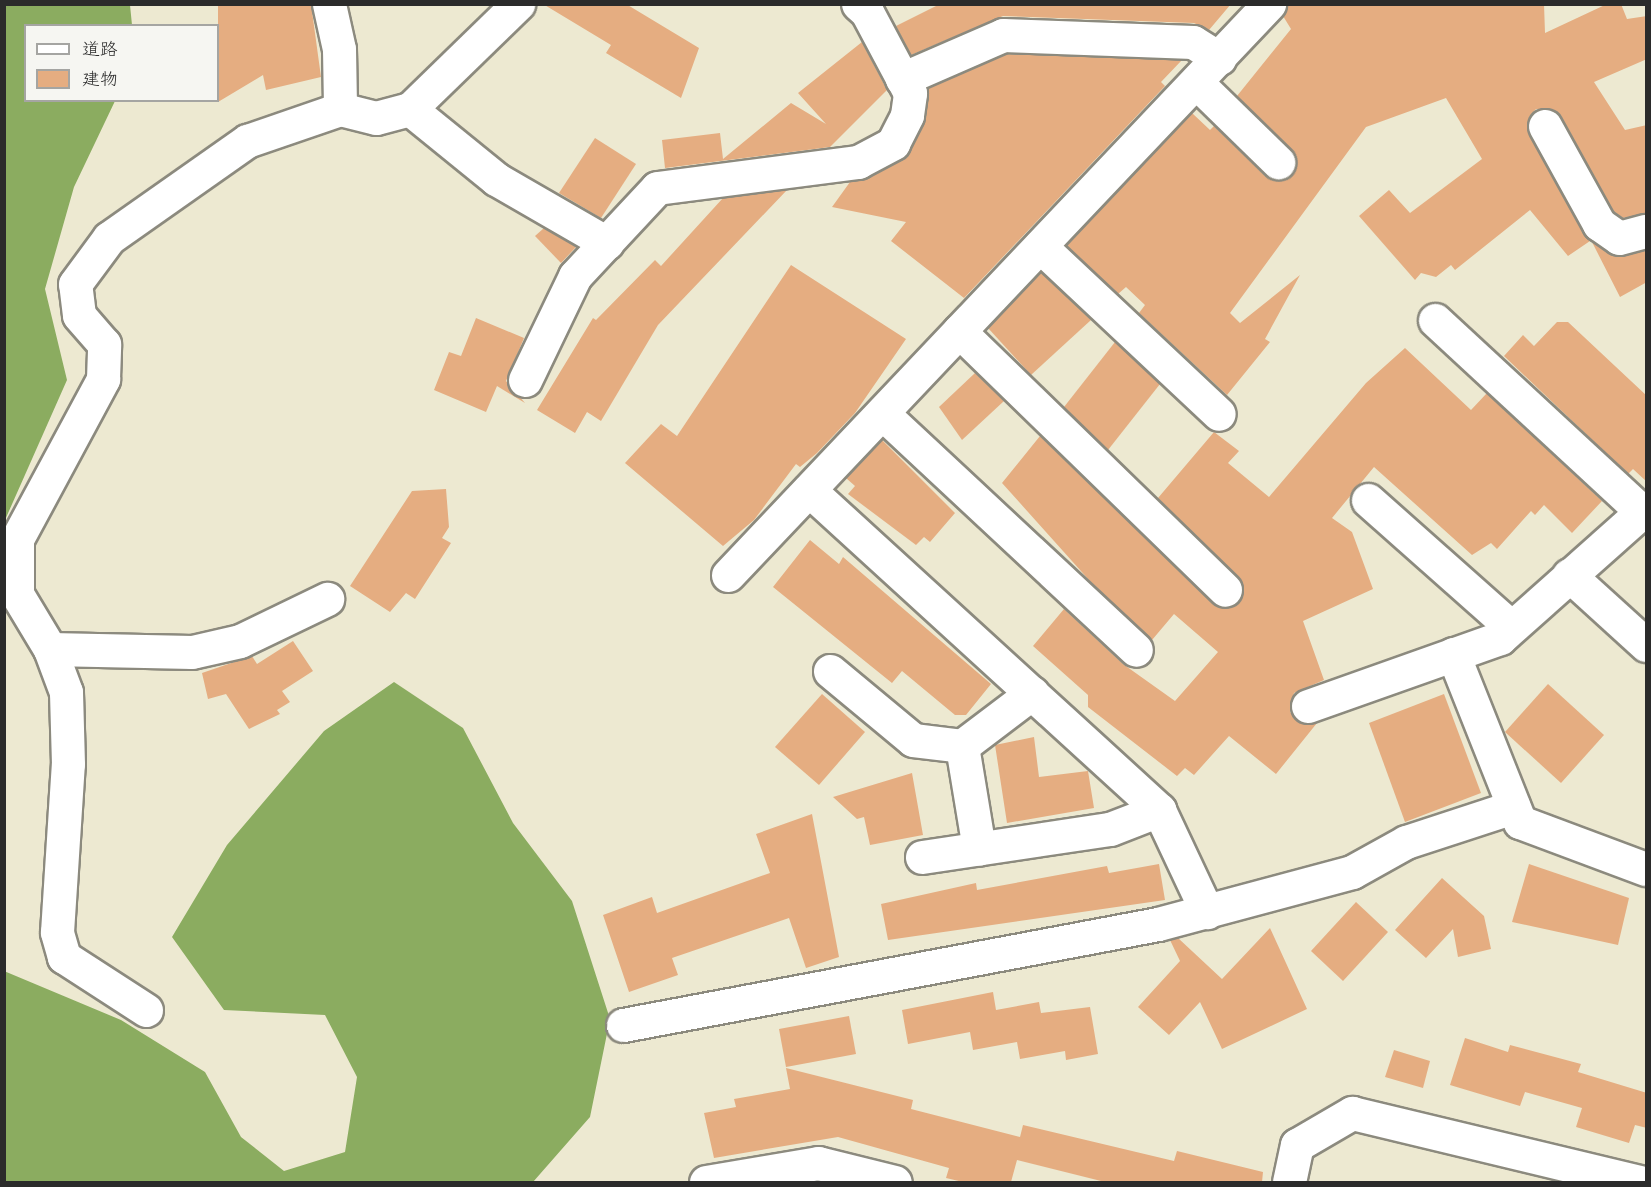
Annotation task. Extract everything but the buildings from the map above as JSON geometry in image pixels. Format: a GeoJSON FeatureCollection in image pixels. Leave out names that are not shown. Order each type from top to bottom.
{"type":"FeatureCollection","features":[{"type":"Feature","properties":{"kind":"street"},"geometry":{"type":"LineString","coordinates":[[329,4],[339,49],[340,109]]}},
{"type":"Feature","properties":{"kind":"street"},"geometry":{"type":"LineString","coordinates":[[525,380],[575,276],[657,188],[858,162],[893,143],[907,115],[910,93],[867,12],[858,4]]}},
{"type":"Feature","properties":{"kind":"street"},"geometry":{"type":"LineString","coordinates":[[728,575],[1269,4]]}},
{"type":"Feature","properties":{"kind":"street"},"geometry":{"type":"LineString","coordinates":[[146,1010],[64,957],[59,940],[66,692],[50,649],[17,594],[17,539],[103,379],[104,344],[79,315],[75,284],[109,238],[175,189],[247,141],[340,109],[376,118],[410,109],[514,6]]}},
{"type":"Feature","properties":{"kind":"street"},"geometry":{"type":"LineString","coordinates":[[902,79],[1003,35],[1193,42],[1219,57]]}},
{"type":"Feature","properties":{"kind":"street"},"geometry":{"type":"LineString","coordinates":[[1196,82],[1278,162]]}},
{"type":"Feature","properties":{"kind":"street"},"geometry":{"type":"LineString","coordinates":[[410,109],[496,179],[606,243]]}},
{"type":"Feature","properties":{"kind":"street"},"geometry":{"type":"LineString","coordinates":[[1545,126],[1599,224],[1619,238],[1647,231]]}},
{"type":"Feature","properties":{"kind":"street"},"geometry":{"type":"LineString","coordinates":[[1040,246],[1219,414]]}},
{"type":"Feature","properties":{"kind":"street"},"geometry":{"type":"LineString","coordinates":[[1308,706],[1500,638],[1644,510],[1435,320]]}},
{"type":"Feature","properties":{"kind":"street"},"geometry":{"type":"LineString","coordinates":[[959,331],[1225,590]]}},
{"type":"Feature","properties":{"kind":"street"},"geometry":{"type":"LineString","coordinates":[[882,413],[1136,650]]}},
{"type":"Feature","properties":{"kind":"street"},"geometry":{"type":"LineString","coordinates":[[809,490],[1159,810],[1207,912]]}},
{"type":"Feature","properties":{"kind":"street"},"geometry":{"type":"LineString","coordinates":[[1368,500],[1511,627]]}},
{"type":"Feature","properties":{"kind":"street"},"geometry":{"type":"LineString","coordinates":[[1569,575],[1647,645]]}},
{"type":"Feature","properties":{"kind":"street"},"geometry":{"type":"LineString","coordinates":[[50,649],[192,652],[240,640],[327,600]]}},
{"type":"Feature","properties":{"kind":"street"},"geometry":{"type":"LineString","coordinates":[[1453,654],[1520,822],[1647,869]]}},
{"type":"Feature","properties":{"kind":"street"},"geometry":{"type":"LineString","coordinates":[[830,671],[913,740],[962,746],[1032,693]]}},
{"type":"Feature","properties":{"kind":"street"},"geometry":{"type":"LineString","coordinates":[[962,746],[979,849]]}},
{"type":"Feature","properties":{"kind":"street"},"geometry":{"type":"LineString","coordinates":[[623,1025],[1207,912],[1352,872],[1406,842],[1513,807]]}},
{"type":"Feature","properties":{"kind":"street"},"geometry":{"type":"LineString","coordinates":[[922,857],[1110,829],[1159,810]]}},
{"type":"Feature","properties":{"kind":"street"},"geometry":{"type":"LineString","coordinates":[[1289,1182],[1297,1145],[1353,1113],[1575,1175],[1640,1182]]}},
{"type":"Feature","properties":{"kind":"street"},"geometry":{"type":"LineString","coordinates":[[706,1182],[818,1163],[896,1182]]}},
{"type":"Feature","properties":{"kind":"green space"},"geometry":{"type":"Polygon","coordinates":[[[5,4],[130,5],[132,24],[24,24],[24,102],[115,102],[74,187],[45,289],[67,380],[5,520],[5,4]]]}},
{"type":"Feature","properties":{"kind":"green space"},"geometry":{"type":"Polygon","coordinates":[[[394,682],[463,728],[513,823],[572,901],[610,1019],[590,1117],[533,1182],[5,1182],[4,971],[121,1020],[205,1072],[241,1137],[284,1171],[345,1152],[357,1077],[325,1015],[224,1010],[172,937],[227,845],[324,731],[394,682]]]}}]}
